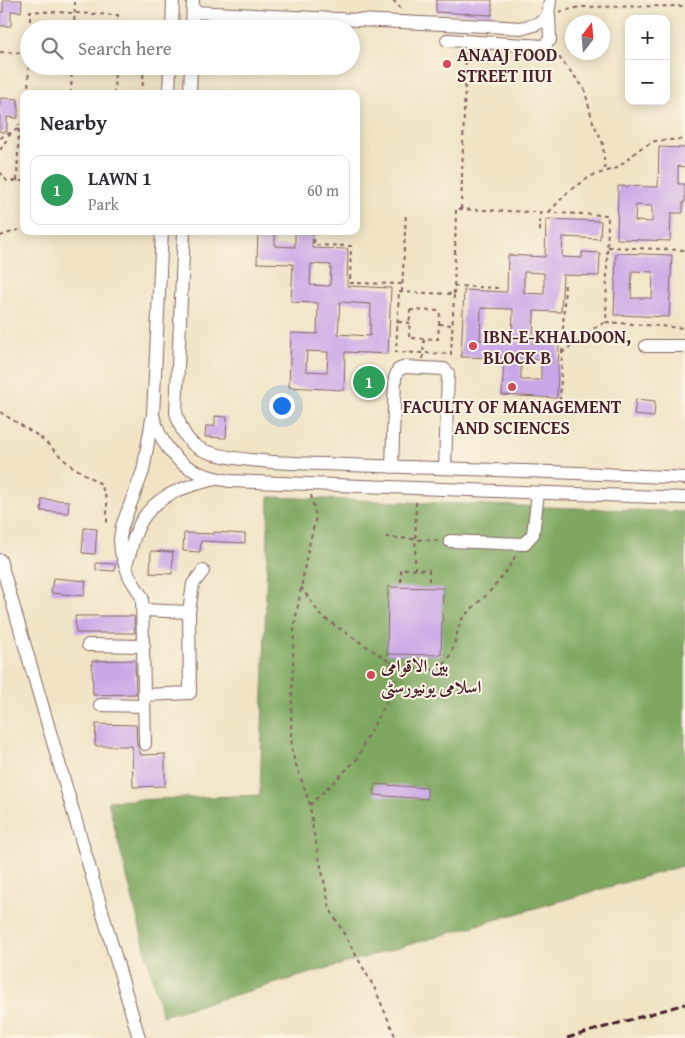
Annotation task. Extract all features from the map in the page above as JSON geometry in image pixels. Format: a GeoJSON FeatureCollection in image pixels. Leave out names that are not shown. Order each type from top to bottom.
{"type":"FeatureCollection","features":[{"type":"Feature","properties":{"kind":"street"},"geometry":{"type":"LineString","coordinates":[[172,20],[173,0]]}},
{"type":"Feature","properties":{"kind":"street"},"geometry":{"type":"LineString","coordinates":[[447,40],[538,46],[548,44],[551,33],[550,0]]}},
{"type":"Feature","properties":{"kind":"street"},"geometry":{"type":"LineString","coordinates":[[192,20],[193,6],[524,28],[542,22],[549,14]]}},
{"type":"Feature","properties":{"kind":"street"},"geometry":{"type":"LineString","coordinates":[[468,41],[470,25]]}},
{"type":"Feature","properties":{"kind":"street"},"geometry":{"type":"LineString","coordinates":[[169,90],[170,75]]}},
{"type":"Feature","properties":{"kind":"street"},"geometry":{"type":"LineString","coordinates":[[190,90],[191,75]]}},
{"type":"Feature","properties":{"kind":"street"},"geometry":{"type":"LineString","coordinates":[[145,744],[142,597],[129,576],[121,552],[122,526],[143,472],[153,415],[162,235]]}},
{"type":"Feature","properties":{"kind":"street"},"geometry":{"type":"LineString","coordinates":[[184,235],[176,412],[179,425],[195,447],[214,454],[312,464],[685,478]]}},
{"type":"Feature","properties":{"kind":"street"},"geometry":{"type":"LineString","coordinates":[[646,346],[685,346]]}},
{"type":"Feature","properties":{"kind":"street"},"geometry":{"type":"LineString","coordinates":[[392,467],[396,373],[405,367],[444,369],[449,376],[445,468]]}},
{"type":"Feature","properties":{"kind":"street"},"geometry":{"type":"LineString","coordinates":[[153,415],[157,433],[164,445],[180,463],[216,479]]}},
{"type":"Feature","properties":{"kind":"street"},"geometry":{"type":"LineString","coordinates":[[311,485],[312,464]]}},
{"type":"Feature","properties":{"kind":"street"},"geometry":{"type":"LineString","coordinates":[[605,474],[605,495]]}},
{"type":"Feature","properties":{"kind":"street"},"geometry":{"type":"LineString","coordinates":[[126,564],[134,536],[149,511],[166,495],[188,485],[216,479],[311,485],[685,498]]}},
{"type":"Feature","properties":{"kind":"street"},"geometry":{"type":"LineString","coordinates":[[450,541],[518,544],[530,540],[533,534],[538,493]]}},
{"type":"Feature","properties":{"kind":"street"},"geometry":{"type":"LineString","coordinates":[[0,560],[139,1038]]}},
{"type":"Feature","properties":{"kind":"street"},"geometry":{"type":"LineString","coordinates":[[100,705],[190,693],[189,612],[193,584],[203,571]]}},
{"type":"Feature","properties":{"kind":"street"},"geometry":{"type":"LineString","coordinates":[[143,610],[189,612]]}},
{"type":"Feature","properties":{"kind":"street"},"geometry":{"type":"LineString","coordinates":[[88,644],[144,646]]}},
{"type":"Feature","properties":{"kind":"path"},"geometry":{"type":"LineString","coordinates":[[75,2],[75,20]]}},
{"type":"Feature","properties":{"kind":"path"},"geometry":{"type":"LineString","coordinates":[[549,14],[580,7],[685,6]]}},
{"type":"Feature","properties":{"kind":"path"},"geometry":{"type":"LineString","coordinates":[[30,20],[30,11],[118,15],[118,20]]}},
{"type":"Feature","properties":{"kind":"path"},"geometry":{"type":"LineString","coordinates":[[461,209],[468,41]]}},
{"type":"Feature","properties":{"kind":"path"},"geometry":{"type":"LineString","coordinates":[[548,44],[584,88],[593,122],[603,144],[606,172]]}},
{"type":"Feature","properties":{"kind":"path"},"geometry":{"type":"LineString","coordinates":[[0,52],[20,53]]}},
{"type":"Feature","properties":{"kind":"path"},"geometry":{"type":"LineString","coordinates":[[28,90],[29,75]]}},
{"type":"Feature","properties":{"kind":"path"},"geometry":{"type":"LineString","coordinates":[[71,90],[72,75]]}},
{"type":"Feature","properties":{"kind":"path"},"geometry":{"type":"LineString","coordinates":[[114,90],[115,75]]}},
{"type":"Feature","properties":{"kind":"path"},"geometry":{"type":"LineString","coordinates":[[142,90],[143,75]]}},
{"type":"Feature","properties":{"kind":"path"},"geometry":{"type":"LineString","coordinates":[[0,172],[7,180],[17,181],[20,124]]}},
{"type":"Feature","properties":{"kind":"path"},"geometry":{"type":"LineString","coordinates":[[0,138],[19,128]]}},
{"type":"Feature","properties":{"kind":"path"},"geometry":{"type":"LineString","coordinates":[[0,150],[11,133]]}},
{"type":"Feature","properties":{"kind":"path"},"geometry":{"type":"LineString","coordinates":[[548,212],[591,176],[618,168],[642,148],[655,141],[685,139]]}},
{"type":"Feature","properties":{"kind":"path"},"geometry":{"type":"LineString","coordinates":[[406,212],[402,292],[399,292],[396,352],[451,354],[456,209],[608,215],[606,322]]}},
{"type":"Feature","properties":{"kind":"path"},"geometry":{"type":"LineString","coordinates":[[540,212],[540,231]]}},
{"type":"Feature","properties":{"kind":"path"},"geometry":{"type":"LineString","coordinates":[[0,236],[20,229]]}},
{"type":"Feature","properties":{"kind":"path"},"geometry":{"type":"LineString","coordinates":[[315,235],[314,245],[351,246],[350,283],[402,284]]}},
{"type":"Feature","properties":{"kind":"path"},"geometry":{"type":"LineString","coordinates":[[608,247],[685,250]]}},
{"type":"Feature","properties":{"kind":"path"},"geometry":{"type":"LineString","coordinates":[[560,401],[565,281]]}},
{"type":"Feature","properties":{"kind":"path"},"geometry":{"type":"LineString","coordinates":[[454,286],[500,288]]}},
{"type":"Feature","properties":{"kind":"path"},"geometry":{"type":"LineString","coordinates":[[402,292],[454,294]]}},
{"type":"Feature","properties":{"kind":"path"},"geometry":{"type":"LineString","coordinates":[[410,310],[440,311],[438,339],[409,338],[410,323],[410,310]]}},
{"type":"Feature","properties":{"kind":"path"},"geometry":{"type":"LineString","coordinates":[[398,322],[410,323]]}},
{"type":"Feature","properties":{"kind":"path"},"geometry":{"type":"LineString","coordinates":[[562,353],[596,327],[606,322],[685,328]]}},
{"type":"Feature","properties":{"kind":"path"},"geometry":{"type":"LineString","coordinates":[[439,324],[452,325]]}},
{"type":"Feature","properties":{"kind":"path"},"geometry":{"type":"LineString","coordinates":[[423,368],[424,338]]}},
{"type":"Feature","properties":{"kind":"path"},"geometry":{"type":"LineString","coordinates":[[0,412],[40,436],[70,465],[101,484],[107,501],[107,526]]}},
{"type":"Feature","properties":{"kind":"path"},"geometry":{"type":"LineString","coordinates":[[311,485],[316,516],[294,628],[292,753],[310,805],[313,829],[330,909],[375,989],[396,1038]]}},
{"type":"Feature","properties":{"kind":"path"},"geometry":{"type":"LineString","coordinates":[[415,570],[416,489]]}},
{"type":"Feature","properties":{"kind":"path"},"geometry":{"type":"LineString","coordinates":[[386,537],[450,541]]}},
{"type":"Feature","properties":{"kind":"path"},"geometry":{"type":"LineString","coordinates":[[301,587],[321,616],[390,662],[415,669],[433,669],[442,665],[451,652],[462,620],[512,562],[518,544]]}},
{"type":"Feature","properties":{"kind":"path"},"geometry":{"type":"LineString","coordinates":[[401,582],[401,569],[429,570],[429,584]]}},
{"type":"Feature","properties":{"kind":"path"},"geometry":{"type":"LineString","coordinates":[[310,805],[358,758],[364,743],[396,685],[390,662]]}},
{"type":"Feature","properties":{"kind":"green space"},"geometry":{"type":"Polygon","coordinates":[[[269,497],[685,512],[685,865],[162,1016],[108,801],[260,795],[269,497]]]}},
{"type":"Feature","properties":{"kind":"building"},"geometry":{"type":"Polygon","coordinates":[[[3,0],[22,0],[21,12],[11,11],[11,26],[0,26],[0,12],[3,12],[3,0]]]}},
{"type":"Feature","properties":{"kind":"building"},"geometry":{"type":"Polygon","coordinates":[[[436,0],[492,0],[492,15],[436,12],[436,0]]]}},
{"type":"Feature","properties":{"kind":"building"},"geometry":{"type":"Polygon","coordinates":[[[0,98],[18,99],[18,118],[7,117],[7,132],[0,132],[0,98]]]}},
{"type":"Feature","properties":{"kind":"building"},"geometry":{"type":"Polygon","coordinates":[[[659,147],[685,148],[685,167],[678,166],[678,184],[685,184],[685,202],[683,202],[683,213],[671,213],[670,241],[617,239],[618,186],[658,187],[659,147]],[[636,205],[635,221],[652,222],[652,206],[636,205]]]}},
{"type":"Feature","properties":{"kind":"building"},"geometry":{"type":"Polygon","coordinates":[[[546,219],[601,221],[600,239],[563,237],[562,257],[582,258],[582,252],[600,253],[599,276],[563,275],[561,312],[534,311],[533,343],[559,344],[557,398],[502,395],[504,358],[461,357],[464,290],[507,292],[508,255],[545,257],[546,219]],[[524,272],[524,293],[544,294],[544,273],[524,272]],[[481,308],[480,340],[512,341],[513,309],[481,308]],[[521,359],[521,380],[541,380],[541,360],[521,359]]]}},
{"type":"Feature","properties":{"kind":"building"},"geometry":{"type":"Polygon","coordinates":[[[258,235],[275,235],[275,246],[295,247],[295,235],[313,235],[312,248],[348,249],[347,286],[391,288],[388,354],[345,352],[344,390],[289,387],[291,333],[317,334],[318,303],[291,302],[293,264],[257,263],[258,235]],[[311,264],[310,285],[330,286],[331,265],[311,264]],[[340,302],[338,334],[370,336],[371,304],[340,302]],[[307,351],[306,371],[327,372],[328,352],[307,351]]]}},
{"type":"Feature","properties":{"kind":"building"},"geometry":{"type":"Polygon","coordinates":[[[616,253],[672,255],[669,317],[614,315],[616,253]],[[632,271],[631,298],[652,298],[653,272],[632,271]]]}},
{"type":"Feature","properties":{"kind":"building"},"geometry":{"type":"Polygon","coordinates":[[[636,399],[655,401],[654,417],[634,415],[636,399]]]}},
{"type":"Feature","properties":{"kind":"building"},"geometry":{"type":"Polygon","coordinates":[[[215,416],[227,417],[226,438],[205,437],[206,426],[215,426],[215,416]]]}},
{"type":"Feature","properties":{"kind":"building"},"geometry":{"type":"Polygon","coordinates":[[[42,499],[69,501],[68,513],[41,511],[42,499]]]}},
{"type":"Feature","properties":{"kind":"building"},"geometry":{"type":"Polygon","coordinates":[[[84,528],[97,529],[95,554],[82,553],[84,528]]]}},
{"type":"Feature","properties":{"kind":"building"},"geometry":{"type":"Polygon","coordinates":[[[214,532],[245,534],[245,543],[201,541],[200,552],[183,551],[184,533],[214,534],[214,532]]]}},
{"type":"Feature","properties":{"kind":"building"},"geometry":{"type":"Polygon","coordinates":[[[151,551],[173,552],[172,574],[150,573],[151,551]]]}},
{"type":"Feature","properties":{"kind":"building"},"geometry":{"type":"Polygon","coordinates":[[[96,563],[115,564],[115,571],[96,570],[96,563]]]}},
{"type":"Feature","properties":{"kind":"building"},"geometry":{"type":"Polygon","coordinates":[[[53,578],[86,581],[84,596],[51,593],[53,578]]]}},
{"type":"Feature","properties":{"kind":"building"},"geometry":{"type":"Polygon","coordinates":[[[388,587],[443,588],[441,655],[387,654],[388,587]]]}},
{"type":"Feature","properties":{"kind":"building"},"geometry":{"type":"Polygon","coordinates":[[[75,616],[134,616],[135,633],[76,633],[75,616]]]}},
{"type":"Feature","properties":{"kind":"building"},"geometry":{"type":"Polygon","coordinates":[[[135,660],[136,694],[93,695],[92,661],[135,660]]]}},
{"type":"Feature","properties":{"kind":"building"},"geometry":{"type":"Polygon","coordinates":[[[96,724],[136,725],[137,744],[141,755],[165,754],[165,786],[133,787],[132,746],[95,746],[96,724]]]}},
{"type":"Feature","properties":{"kind":"building"},"geometry":{"type":"Polygon","coordinates":[[[375,784],[427,788],[427,799],[374,795],[375,784]]]}},
{"type":"Feature","properties":{"kind":"railway"},"geometry":{"type":"LineString","coordinates":[[567,1038],[685,1004]]}},
{"type":"Feature","properties":{"kind":"place","name":"ANAAJ FOOD STREET IIUI"},"geometry":{"type":"Point","coordinates":[447,64]}},
{"type":"Feature","properties":{"kind":"place","name":"IBN-E-KHALDOON, BLOCK B"},"geometry":{"type":"Point","coordinates":[473,346]}},
{"type":"Feature","properties":{"kind":"place","name":"LAWN 1"},"geometry":{"type":"Point","coordinates":[369,382]}},
{"type":"Feature","properties":{"kind":"place","name":"FACULTY OF MANAGEMENT AND SCIENCES"},"geometry":{"type":"Point","coordinates":[512,387]}},
{"type":"Feature","properties":{"kind":"place","name":"بین الاقوامی اسلامی یونیورسٹی"},"geometry":{"type":"Point","coordinates":[371,675]}}]}
